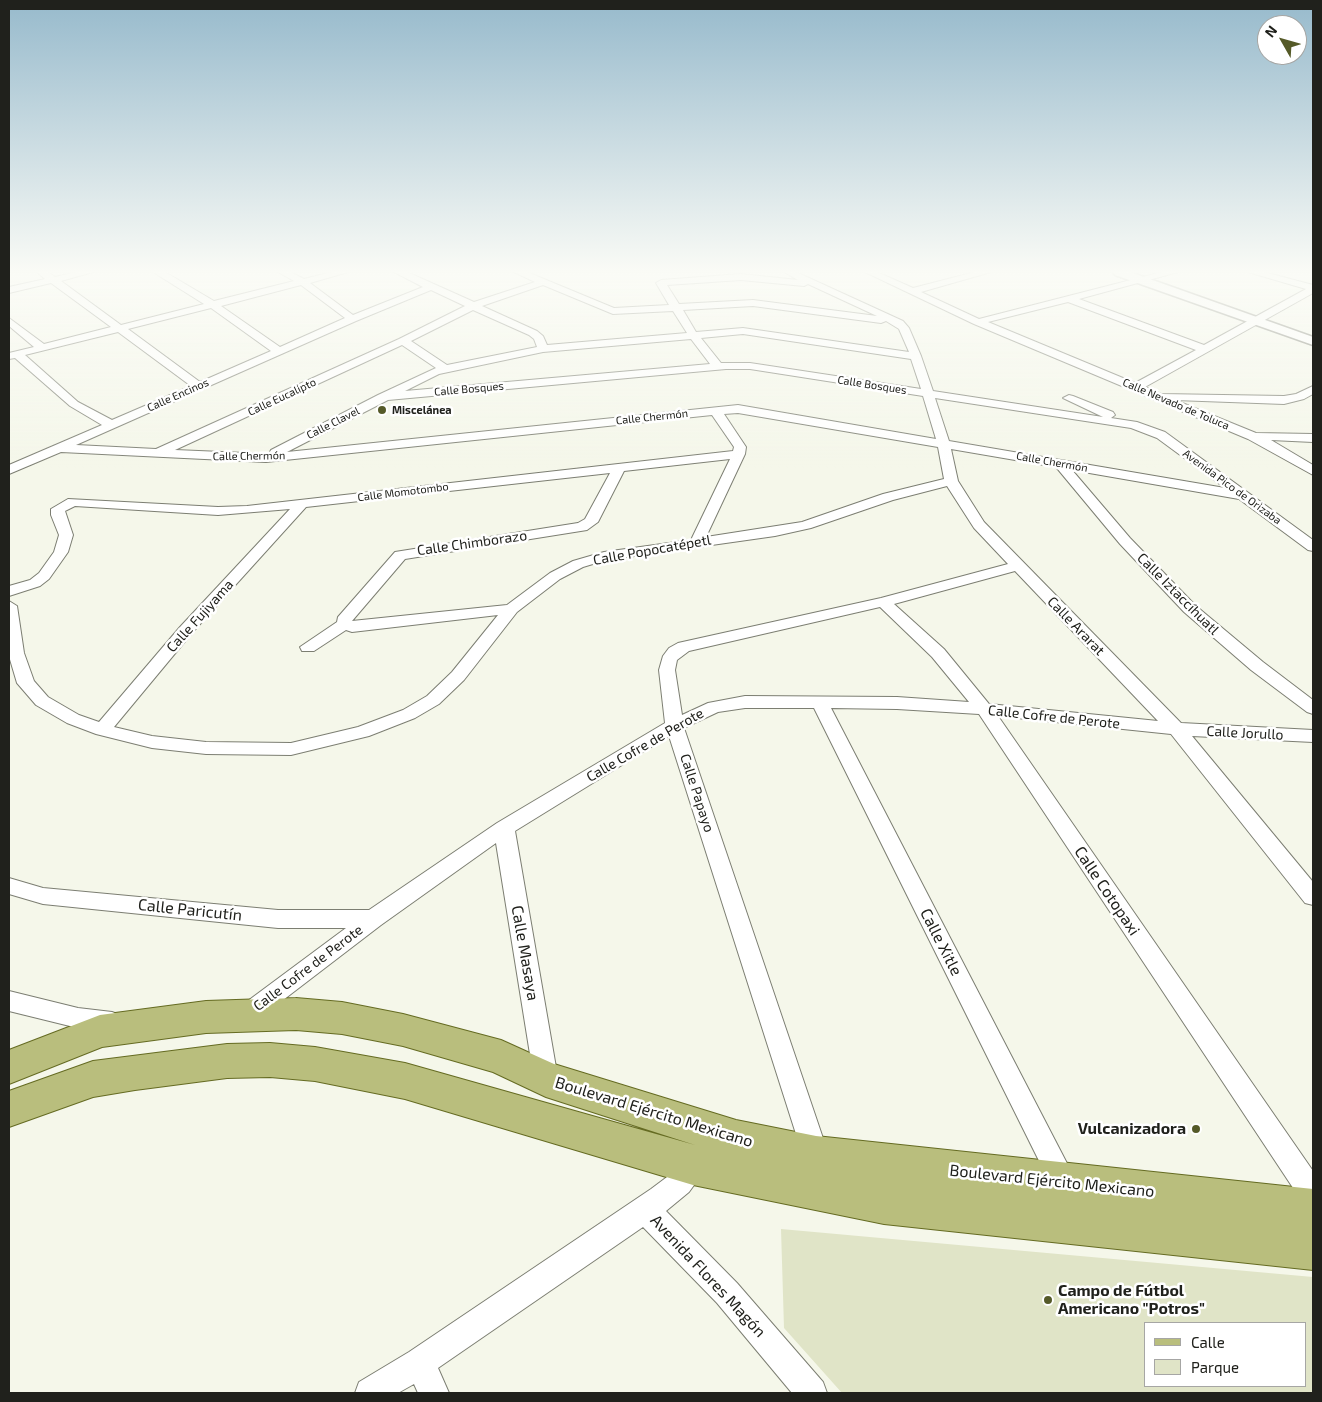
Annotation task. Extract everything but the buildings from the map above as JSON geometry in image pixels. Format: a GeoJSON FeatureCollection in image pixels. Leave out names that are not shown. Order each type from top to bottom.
{"type":"FeatureCollection","features":[{"type":"Feature","properties":{"kind":"main road","name":"Boulevard Ejército Mexicano"},"geometry":{"type":"LineString","coordinates":[[9,1067],[100,1032],[137,1025],[206,1017],[246,1015],[296,1014],[342,1018],[403,1030],[501,1057],[546,1079],[736,1139],[816,1156],[1313,1210]]}},
{"type":"Feature","properties":{"kind":"main road"},"geometry":{"type":"LineString","coordinates":[[9,1109],[93,1079],[185,1066],[270,1060],[315,1064],[405,1081],[693,1165],[884,1203],[1313,1248]]}},
{"type":"Feature","properties":{"kind":"street"},"geometry":{"type":"LineString","coordinates":[[29,337],[42,348]]}},
{"type":"Feature","properties":{"kind":"street"},"geometry":{"type":"LineString","coordinates":[[13,355],[83,337]]}},
{"type":"Feature","properties":{"kind":"street"},"geometry":{"type":"LineString","coordinates":[[133,337],[199,386]]}},
{"type":"Feature","properties":{"kind":"street"},"geometry":{"type":"LineString","coordinates":[[259,337],[278,351]]}},
{"type":"Feature","properties":{"kind":"street","name":"Calle Encinos"},"geometry":{"type":"LineString","coordinates":[[9,470],[309,337]]}},
{"type":"Feature","properties":{"kind":"street","name":"Calle Eucalipto"},"geometry":{"type":"LineString","coordinates":[[158,454],[410,337]]}},
{"type":"Feature","properties":{"kind":"street"},"geometry":{"type":"LineString","coordinates":[[539,337],[542,349]]}},
{"type":"Feature","properties":{"kind":"street","name":"Calle Clavel"},"geometry":{"type":"LineString","coordinates":[[266,458],[382,397],[444,368],[542,349],[676,337]]}},
{"type":"Feature","properties":{"kind":"street"},"geometry":{"type":"LineString","coordinates":[[694,337],[718,367]]}},
{"type":"Feature","properties":{"kind":"street","name":"Calle Clavel"},"geometry":{"type":"LineString","coordinates":[[787,337],[916,356]]}},
{"type":"Feature","properties":{"kind":"street","name":"Calle Ararat"},"geometry":{"type":"LineString","coordinates":[[910,337],[944,444],[951,481],[979,525],[1176,729],[1313,897]]}},
{"type":"Feature","properties":{"kind":"street","name":"Calle Nevado de Toluca"},"geometry":{"type":"LineString","coordinates":[[1016,337],[1252,436],[1277,448],[1313,471]]}},
{"type":"Feature","properties":{"kind":"street"},"geometry":{"type":"LineString","coordinates":[[1173,337],[1204,349]]}},
{"type":"Feature","properties":{"kind":"street"},"geometry":{"type":"LineString","coordinates":[[1137,387],[1224,337]]}},
{"type":"Feature","properties":{"kind":"street"},"geometry":{"type":"LineString","coordinates":[[403,341],[444,368]]}},
{"type":"Feature","properties":{"kind":"street"},"geometry":{"type":"LineString","coordinates":[[13,355],[74,404],[111,425]]}},
{"type":"Feature","properties":{"kind":"street","name":"Calle Bosques"},"geometry":{"type":"LineString","coordinates":[[382,397],[718,367],[765,368],[1150,429]]}},
{"type":"Feature","properties":{"kind":"street"},"geometry":{"type":"LineString","coordinates":[[1156,395],[1284,400],[1300,397],[1313,389]]}},
{"type":"Feature","properties":{"kind":"street"},"geometry":{"type":"LineString","coordinates":[[1069,398],[1133,425]]}},
{"type":"Feature","properties":{"kind":"street"},"geometry":{"type":"LineString","coordinates":[[697,541],[739,454],[740,447],[715,410]]}},
{"type":"Feature","properties":{"kind":"street","name":"Calle Chermón"},"geometry":{"type":"LineString","coordinates":[[57,448],[266,458],[715,410],[747,410],[1241,495]]}},
{"type":"Feature","properties":{"kind":"street","name":"Avenida Pico de Orizaba"},"geometry":{"type":"LineString","coordinates":[[1150,429],[1161,435],[1313,547]]}},
{"type":"Feature","properties":{"kind":"street"},"geometry":{"type":"LineString","coordinates":[[1252,436],[1313,438]]}},
{"type":"Feature","properties":{"kind":"street","name":"Calle Momotombo"},"geometry":{"type":"LineString","coordinates":[[9,591],[35,583],[44,576],[61,552],[66,535],[58,515],[58,510],[66,504],[84,501],[218,511],[302,504],[739,454]]}},
{"type":"Feature","properties":{"kind":"street","name":"Calle Iztaccíhuatl"},"geometry":{"type":"LineString","coordinates":[[1059,463],[1114,528],[1190,609],[1257,666],[1313,708]]}},
{"type":"Feature","properties":{"kind":"street","name":"Calle Chimborazo"},"geometry":{"type":"LineString","coordinates":[[345,624],[344,620],[400,555],[582,527],[591,522],[619,468]]}},
{"type":"Feature","properties":{"kind":"street","name":"Calle Popocatépetl"},"geometry":{"type":"LineString","coordinates":[[9,606],[16,653],[26,683],[42,701],[73,719],[102,730],[152,742],[206,748],[247,750],[291,749],[362,732],[408,714],[433,700],[458,676],[512,609],[555,576],[578,564],[604,556],[791,528],[888,496],[951,481]]}},
{"type":"Feature","properties":{"kind":"street","name":"Calle Fujiyama"},"geometry":{"type":"LineString","coordinates":[[102,730],[186,630],[302,504]]}},
{"type":"Feature","properties":{"kind":"street","name":"Calle Papayo"},"geometry":{"type":"LineString","coordinates":[[816,1156],[674,725],[666,670],[669,660],[675,652],[684,647],[883,602],[1018,566]]}},
{"type":"Feature","properties":{"kind":"street","name":"Calle Cotopaxi"},"geometry":{"type":"LineString","coordinates":[[883,602],[938,653],[984,709],[1313,1194]]}},
{"type":"Feature","properties":{"kind":"street"},"geometry":{"type":"LineString","coordinates":[[308,647],[345,624],[352,627],[512,609]]}},
{"type":"Feature","properties":{"kind":"street","name":"Calle Cofre de Perote"},"geometry":{"type":"LineString","coordinates":[[246,1015],[374,918],[504,828],[674,725],[714,707],[745,702],[819,701],[984,709],[1176,729]]}},
{"type":"Feature","properties":{"kind":"street","name":"Calle Xitle"},"geometry":{"type":"LineString","coordinates":[[819,701],[1064,1183]]}},
{"type":"Feature","properties":{"kind":"street","name":"Calle Jorullo"},"geometry":{"type":"LineString","coordinates":[[1176,729],[1313,736]]}},
{"type":"Feature","properties":{"kind":"street","name":"Calle Masaya"},"geometry":{"type":"LineString","coordinates":[[504,828],[546,1079]]}},
{"type":"Feature","properties":{"kind":"street","name":"Calle Paricutín"},"geometry":{"type":"LineString","coordinates":[[9,886],[43,896],[278,918],[374,918]]}},
{"type":"Feature","properties":{"kind":"street"},"geometry":{"type":"LineString","coordinates":[[9,1001],[78,1018],[137,1025]]}},
{"type":"Feature","properties":{"kind":"street","name":"Avenida Flores Magón"},"geometry":{"type":"LineString","coordinates":[[693,1165],[680,1183],[662,1199],[645,1209],[727,1293],[812,1393]]}},
{"type":"Feature","properties":{"kind":"street"},"geometry":{"type":"LineString","coordinates":[[370,1393],[420,1363],[645,1209]]}},
{"type":"Feature","properties":{"kind":"street"},"geometry":{"type":"LineString","coordinates":[[420,1363],[434,1393]]}},
{"type":"Feature","properties":{"kind":"green space","name":"Campo de Fútbol Americano \"Potros\""},"geometry":{"type":"Polygon","coordinates":[[[781,1229],[1313,1277],[1313,1393],[842,1393],[784,1328],[781,1229]]]}},
{"type":"Feature","properties":{"kind":"place","name":"Miscelánea"},"geometry":{"type":"Point","coordinates":[382,410]}},
{"type":"Feature","properties":{"kind":"place","name":"Vulcanizadora"},"geometry":{"type":"Point","coordinates":[1196,1129]}},
{"type":"Feature","properties":{"kind":"place","name":"Campo de Fútbol Americano \"Potros\""},"geometry":{"type":"Point","coordinates":[1048,1300]}}]}
